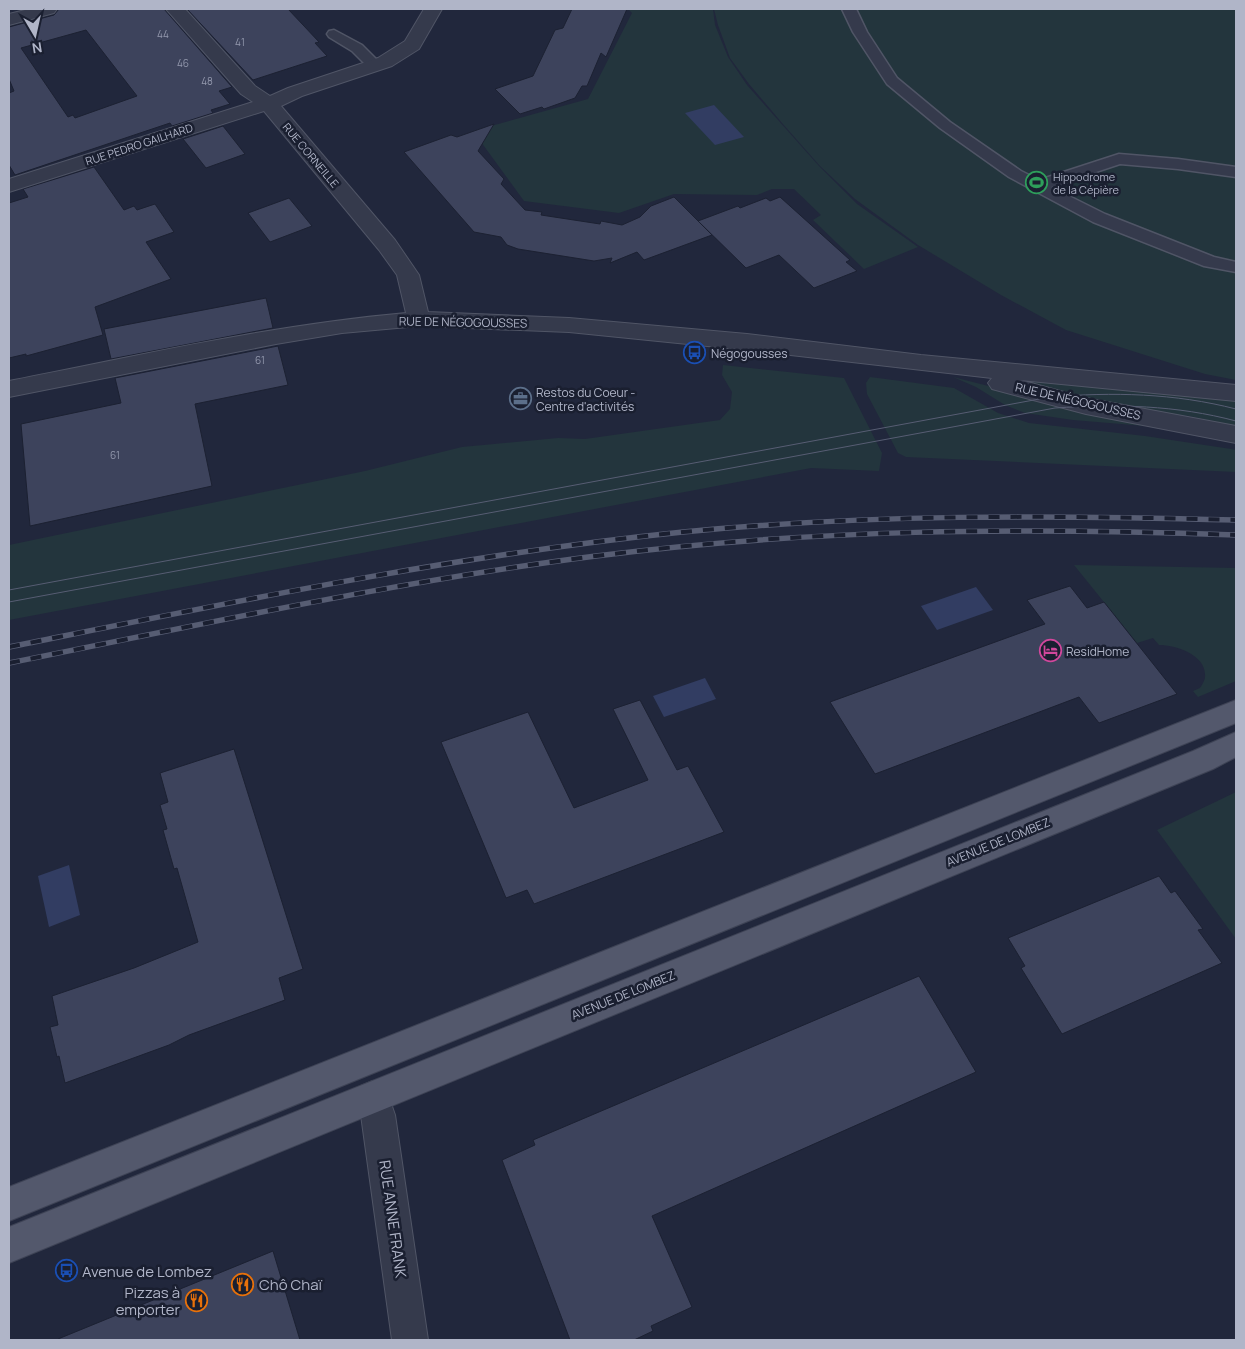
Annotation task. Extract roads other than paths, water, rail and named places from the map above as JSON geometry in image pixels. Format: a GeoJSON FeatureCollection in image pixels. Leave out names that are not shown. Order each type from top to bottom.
{"type":"FeatureCollection","features":[{"type":"Feature","properties":{"kind":"main road"},"geometry":{"type":"LineString","coordinates":[[9,1204],[1236,710]]}},
{"type":"Feature","properties":{"kind":"main road","name":"AVENUE DE LOMBEZ"},"geometry":{"type":"LineString","coordinates":[[9,1245],[373,1098],[912,876],[1203,760],[1236,744]]}},
{"type":"Feature","properties":{"kind":"street"},"geometry":{"type":"LineString","coordinates":[[9,20],[48,9]]}},
{"type":"Feature","properties":{"kind":"street","name":"RUE CORNEILLE"},"geometry":{"type":"LineString","coordinates":[[175,9],[248,90],[269,104],[387,245],[408,275],[419,319]]}},
{"type":"Feature","properties":{"kind":"street","name":"RUE PEDRO GAILHARD"},"geometry":{"type":"LineString","coordinates":[[9,186],[240,111],[269,104],[294,92],[385,62],[412,45],[433,9]]}},
{"type":"Feature","properties":{"kind":"street","name":"RUE DE NÉGOGOUSSES"},"geometry":{"type":"LineString","coordinates":[[9,389],[276,336],[342,326],[419,319],[568,325],[748,342],[920,363],[1236,393]]}},
{"type":"Feature","properties":{"kind":"street","name":"RUE DE NÉGOGOUSSES"},"geometry":{"type":"LineString","coordinates":[[920,363],[1086,406],[1236,435]]}},
{"type":"Feature","properties":{"kind":"street"},"geometry":{"type":"LineString","coordinates":[[1203,760],[1236,756]]}},
{"type":"Feature","properties":{"kind":"street","name":"RUE ANNE FRANK"},"geometry":{"type":"LineString","coordinates":[[373,1098],[378,1115],[410,1340]]}},
{"type":"Feature","properties":{"kind":"lane"},"geometry":{"type":"LineString","coordinates":[[850,9],[860,32],[892,81],[945,124],[1015,174],[1098,218],[1210,262],[1236,267]]}},
{"type":"Feature","properties":{"kind":"lane"},"geometry":{"type":"LineString","coordinates":[[334,34],[358,48],[374,65]]}},
{"type":"Feature","properties":{"kind":"lane"},"geometry":{"type":"LineString","coordinates":[[1038,186],[1119,160],[1178,164],[1236,172]]}},
{"type":"Feature","properties":{"kind":"water"},"geometry":{"type":"Polygon","coordinates":[[[714,105],[744,137],[715,145],[685,113],[714,105]]]}},
{"type":"Feature","properties":{"kind":"water"},"geometry":{"type":"Polygon","coordinates":[[[976,587],[993,610],[937,630],[921,606],[976,587]]]}},
{"type":"Feature","properties":{"kind":"water"},"geometry":{"type":"Polygon","coordinates":[[[705,678],[716,699],[664,717],[653,696],[705,678]]]}},
{"type":"Feature","properties":{"kind":"water"},"geometry":{"type":"Polygon","coordinates":[[[69,865],[80,915],[49,927],[38,876],[69,865]]]}},
{"type":"Feature","properties":{"kind":"tram line"},"geometry":{"type":"LineString","coordinates":[[9,590],[1050,397],[1143,395],[1190,400],[1236,409]]}},
{"type":"Feature","properties":{"kind":"tram line"},"geometry":{"type":"LineString","coordinates":[[9,602],[1055,408],[1146,407],[1191,412],[1236,421]]}},
{"type":"Feature","properties":{"kind":"railway"},"geometry":{"type":"LineString","coordinates":[[9,647],[345,581],[513,553],[683,532],[821,522],[960,517],[1236,520]]}},
{"type":"Feature","properties":{"kind":"railway"},"geometry":{"type":"LineString","coordinates":[[9,663],[228,619],[449,578],[522,566],[676,547],[756,540],[916,532],[1076,531],[1236,535]]}},
{"type":"Feature","properties":{"kind":"place","name":"Hippodrome de la Cépière"},"geometry":{"type":"Point","coordinates":[1037,182]}},
{"type":"Feature","properties":{"kind":"place","name":"Négogousses"},"geometry":{"type":"Point","coordinates":[695,353]}},
{"type":"Feature","properties":{"kind":"place","name":"Restos du Coeur - Centre d'activités"},"geometry":{"type":"Point","coordinates":[520,399]}},
{"type":"Feature","properties":{"kind":"place","name":"ResidHome"},"geometry":{"type":"Point","coordinates":[1050,651]}},
{"type":"Feature","properties":{"kind":"place","name":"Avenue de Lombez"},"geometry":{"type":"Point","coordinates":[66,1271]}},
{"type":"Feature","properties":{"kind":"place","name":"Chô Chaï"},"geometry":{"type":"Point","coordinates":[243,1284]}},
{"type":"Feature","properties":{"kind":"place","name":"Pizzas à emporter"},"geometry":{"type":"Point","coordinates":[196,1301]}}]}
